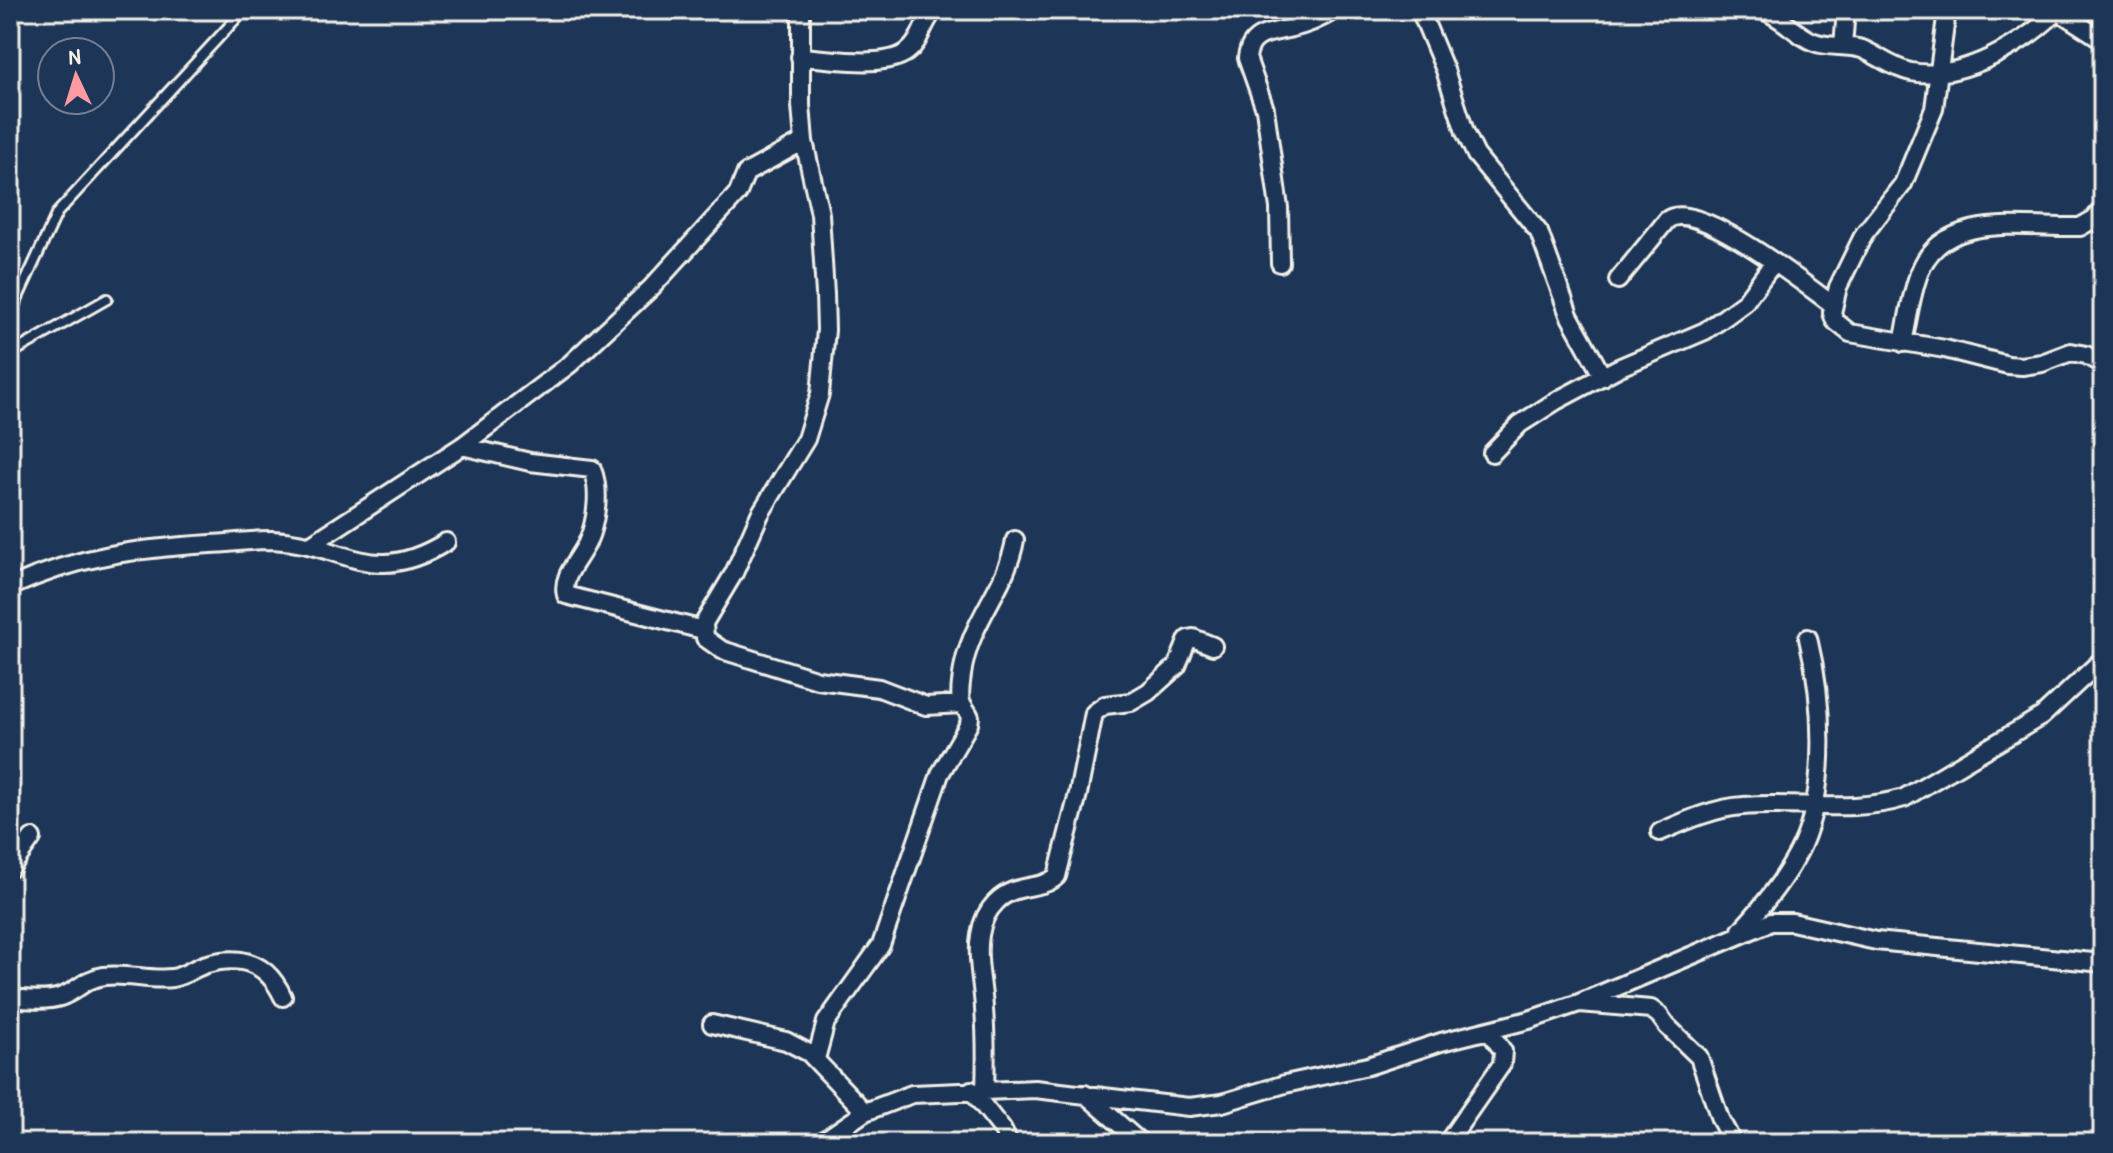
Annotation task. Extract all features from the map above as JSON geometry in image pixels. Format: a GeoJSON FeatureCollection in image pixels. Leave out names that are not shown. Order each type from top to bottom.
{"type":"FeatureCollection","features":[{"type":"Feature","properties":{"kind":"street"},"geometry":{"type":"LineString","coordinates":[[703,630],[708,614],[734,573],[760,514],[806,439],[820,394],[826,330],[820,214],[804,141],[801,10]]}},
{"type":"Feature","properties":{"kind":"street"},"geometry":{"type":"LineString","coordinates":[[800,57],[870,61],[894,58],[907,52],[918,40],[935,10]]}},
{"type":"Feature","properties":{"kind":"street"},"geometry":{"type":"LineString","coordinates":[[1280,263],[1278,195],[1265,109],[1247,58],[1248,50],[1262,34],[1293,28],[1335,10]]}},
{"type":"Feature","properties":{"kind":"street"},"geometry":{"type":"LineString","coordinates":[[1420,10],[1476,155],[1539,232],[1569,315],[1603,377]]}},
{"type":"Feature","properties":{"kind":"street"},"geometry":{"type":"LineString","coordinates":[[1762,10],[1779,17],[1810,40],[1863,50],[1900,69],[1938,73],[1971,65],[2013,46],[2033,34],[2058,10],[2103,40]]}},
{"type":"Feature","properties":{"kind":"street"},"geometry":{"type":"LineString","coordinates":[[1843,46],[1846,10]]}},
{"type":"Feature","properties":{"kind":"street"},"geometry":{"type":"LineString","coordinates":[[1947,10],[1934,109],[1913,163],[1894,197],[1864,234],[1838,287],[1833,305],[1835,321],[1850,333],[2022,366],[2042,363],[2071,352],[2086,355],[2103,365]]}},
{"type":"Feature","properties":{"kind":"street"},"geometry":{"type":"LineString","coordinates":[[310,545],[462,446],[570,364],[622,317],[738,193],[746,173],[804,141]]}},
{"type":"Feature","properties":{"kind":"street"},"geometry":{"type":"LineString","coordinates":[[1903,343],[1919,271],[1942,242],[1972,228],[2080,227],[2094,219],[2103,208]]}},
{"type":"Feature","properties":{"kind":"street"},"geometry":{"type":"LineString","coordinates":[[1618,280],[1673,215],[1698,220],[1731,235],[1833,305]]}},
{"type":"Feature","properties":{"kind":"street"},"geometry":{"type":"LineString","coordinates":[[1492,453],[1520,424],[1603,377],[1705,331],[1744,303],[1774,262]]}},
{"type":"Feature","properties":{"kind":"street"},"geometry":{"type":"LineString","coordinates":[[462,446],[530,462],[592,469],[596,485],[594,523],[587,543],[568,576],[566,595],[703,630],[711,644],[722,650],[818,680],[879,688],[926,706],[962,704]]}},
{"type":"Feature","properties":{"kind":"street"},"geometry":{"type":"LineString","coordinates":[[10,587],[74,562],[128,551],[266,540],[310,545],[361,562],[393,563],[419,557],[446,542]]}},
{"type":"Feature","properties":{"kind":"street"},"geometry":{"type":"LineString","coordinates":[[816,1059],[826,1022],[881,945],[940,774],[969,724],[969,713],[962,704],[960,694],[963,668],[972,636],[1013,556],[1015,540]]}},
{"type":"Feature","properties":{"kind":"street"},"geometry":{"type":"LineString","coordinates":[[1737,935],[1766,903],[1786,874],[1802,844],[1813,804],[1819,764],[1818,698],[1817,677],[1808,638]]}},
{"type":"Feature","properties":{"kind":"street"},"geometry":{"type":"LineString","coordinates":[[1009,1143],[978,1090],[986,1043],[980,936],[986,915],[1008,893],[1020,887],[1048,882],[1057,876],[1094,713],[1105,705],[1131,702],[1148,692],[1177,666],[1188,639],[1213,646]]}},
{"type":"Feature","properties":{"kind":"street"},"geometry":{"type":"LineString","coordinates":[[1660,832],[1711,812],[1739,806],[1862,806],[1886,804],[1904,798],[2042,716],[2103,659]]}},
{"type":"Feature","properties":{"kind":"street"},"geometry":{"type":"LineString","coordinates":[[10,869],[32,838]]}},
{"type":"Feature","properties":{"kind":"street"},"geometry":{"type":"LineString","coordinates":[[820,1143],[865,1112],[912,1094],[1035,1089],[1189,1107],[1222,1103],[1285,1084],[1368,1066],[1579,1003],[1737,935],[1781,920],[1876,941],[2103,963]]}},
{"type":"Feature","properties":{"kind":"street"},"geometry":{"type":"LineString","coordinates":[[10,998],[60,997],[92,978],[122,975],[168,978],[184,975],[208,963],[238,961],[266,970],[283,997]]}},
{"type":"Feature","properties":{"kind":"street"},"geometry":{"type":"LineString","coordinates":[[1579,1003],[1651,1009],[1659,1015],[1699,1057],[1720,1119],[1733,1143]]}},
{"type":"Feature","properties":{"kind":"street"},"geometry":{"type":"LineString","coordinates":[[712,1024],[786,1041],[816,1059],[865,1112]]}},
{"type":"Feature","properties":{"kind":"street"},"geometry":{"type":"LineString","coordinates":[[1447,1143],[1502,1064],[1503,1051],[1489,1031]]}},
{"type":"Feature","properties":{"kind":"street"},"geometry":{"type":"LineString","coordinates":[[1084,1093],[1141,1143]]}},
{"type":"Feature","properties":{"kind":"lane"},"geometry":{"type":"LineString","coordinates":[[10,315],[57,213],[244,10]]}},
{"type":"Feature","properties":{"kind":"lane"},"geometry":{"type":"LineString","coordinates":[[10,354],[107,299]]}}]}
